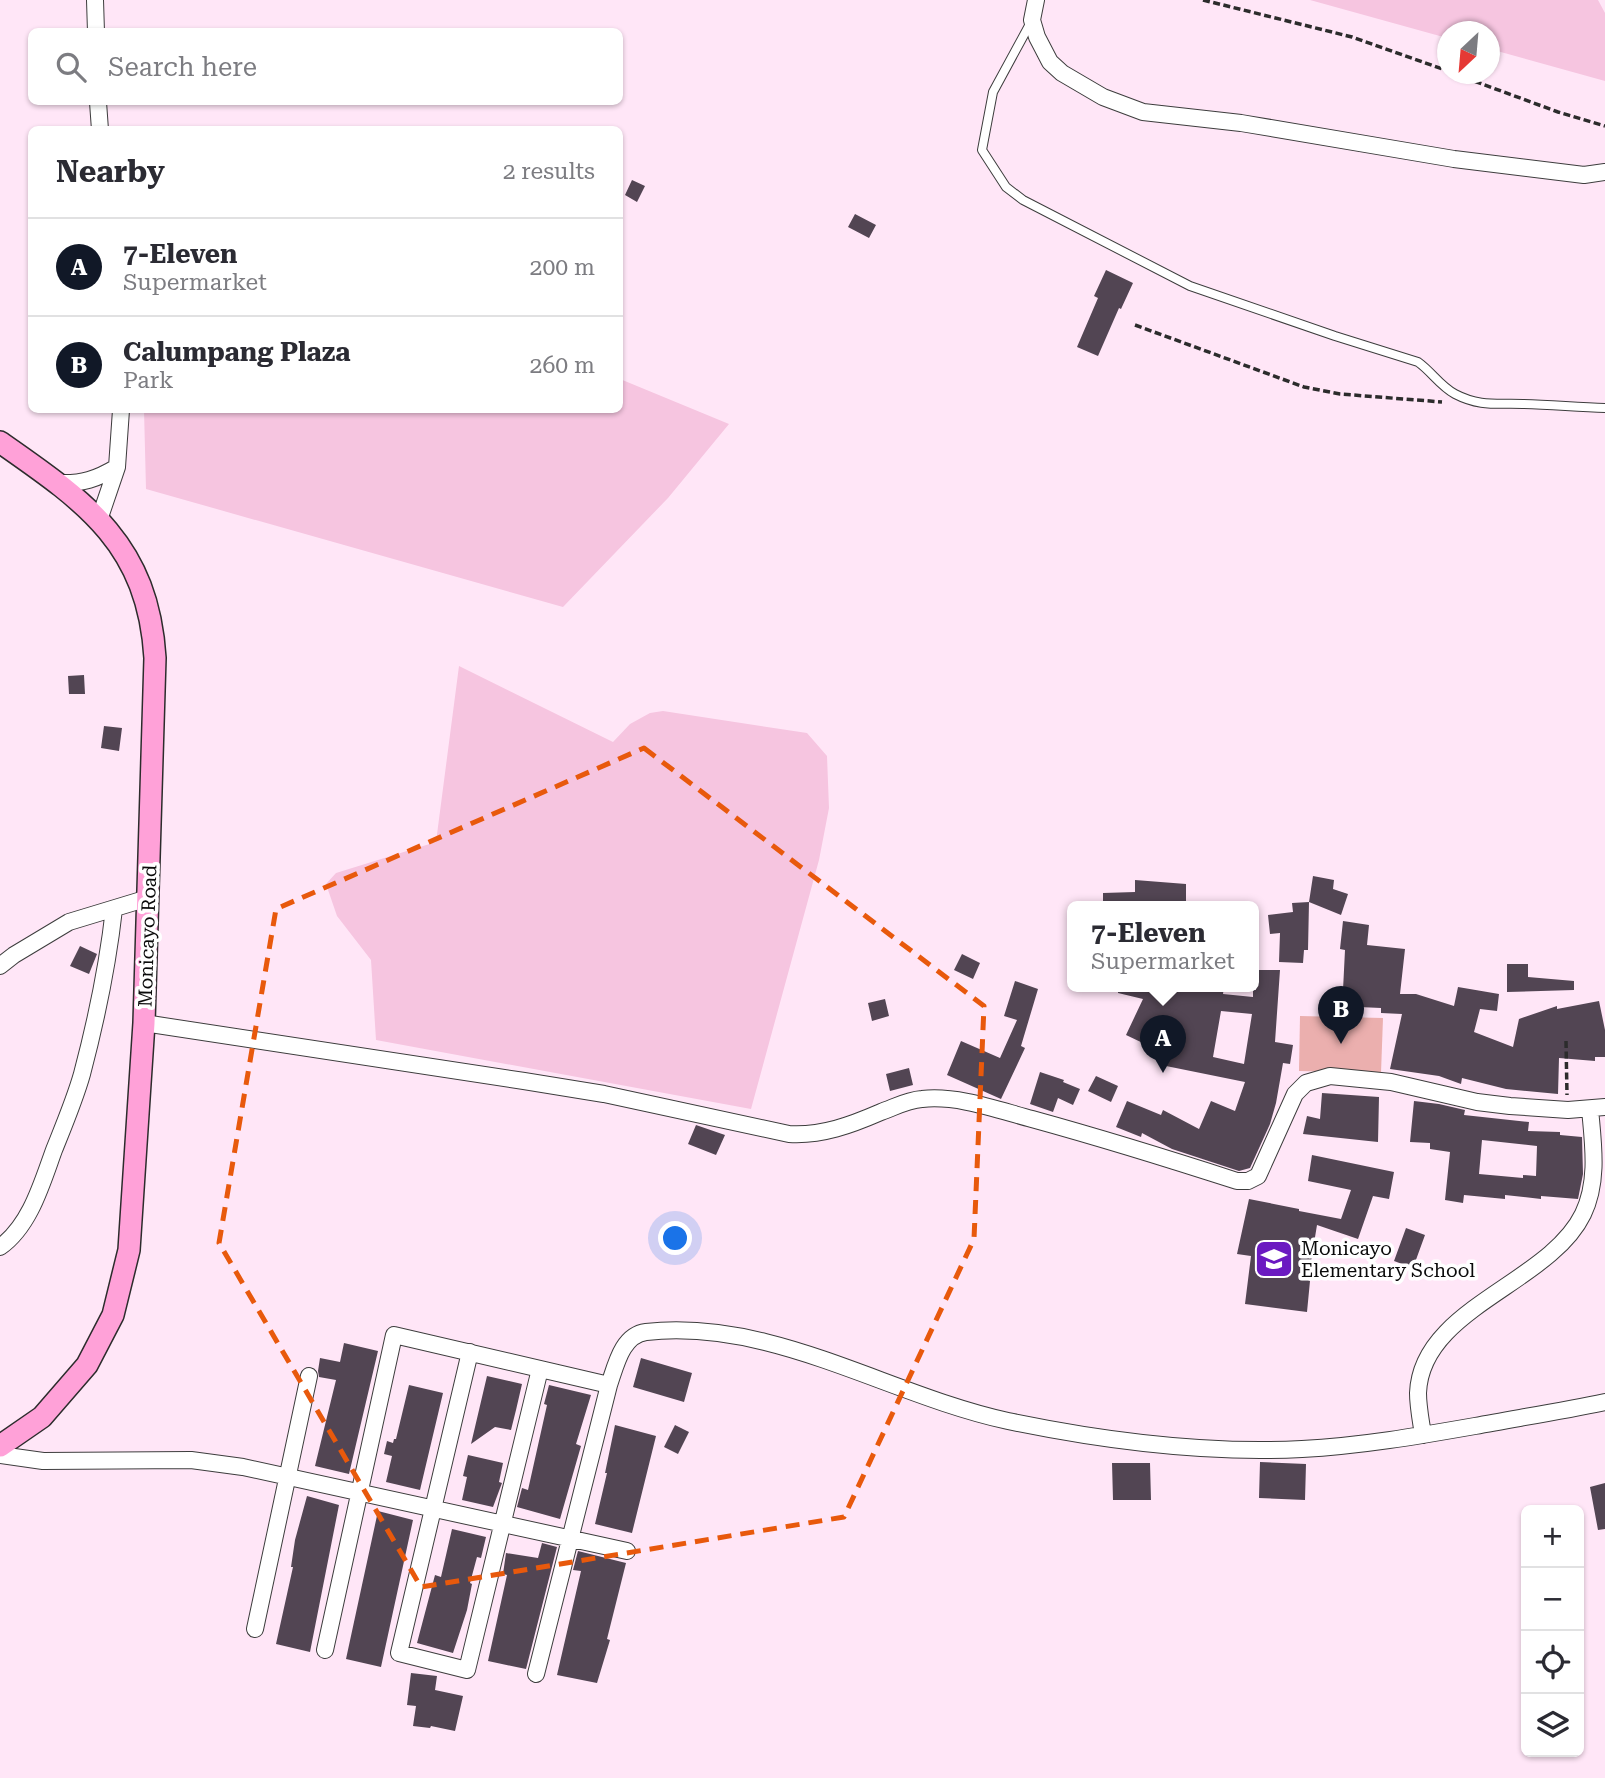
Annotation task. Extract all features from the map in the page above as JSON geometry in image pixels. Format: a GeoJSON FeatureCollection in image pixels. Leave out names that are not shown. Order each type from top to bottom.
{"type":"FeatureCollection","features":[{"type":"Feature","properties":{"kind":"main road","name":"Monicayo Road"},"geometry":{"type":"LineString","coordinates":[[0,442],[59,483],[99,520],[121,547],[137,575],[147,600],[153,629],[155,715],[144,1023],[129,1250],[113,1315],[88,1365],[42,1417],[0,1446]]}},
{"type":"Feature","properties":{"kind":"street"},"geometry":{"type":"LineString","coordinates":[[95,0],[96,28]]}},
{"type":"Feature","properties":{"kind":"street"},"geometry":{"type":"LineString","coordinates":[[1036,0],[1032,20],[1050,62],[1062,73],[1102,97],[1143,111],[1241,123],[1454,159],[1584,175],[1605,172]]}},
{"type":"Feature","properties":{"kind":"street"},"geometry":{"type":"LineString","coordinates":[[98,105],[100,126]]}},
{"type":"Feature","properties":{"kind":"street"},"geometry":{"type":"LineString","coordinates":[[99,520],[117,467],[121,413]]}},
{"type":"Feature","properties":{"kind":"street"},"geometry":{"type":"LineString","coordinates":[[59,483],[86,482],[117,467]]}},
{"type":"Feature","properties":{"kind":"street"},"geometry":{"type":"LineString","coordinates":[[0,966],[69,922],[148,898]]}},
{"type":"Feature","properties":{"kind":"street"},"geometry":{"type":"LineString","coordinates":[[0,1247],[12,1239],[29,1212],[46,1174],[82,1075],[111,939],[114,909]]}},
{"type":"Feature","properties":{"kind":"street"},"geometry":{"type":"LineString","coordinates":[[144,1023],[551,1085],[789,1134],[825,1133],[900,1104],[922,1099],[942,1099],[1035,1120],[1237,1181],[1248,1181],[1258,1176],[1295,1094],[1306,1083],[1330,1076],[1391,1082],[1477,1102],[1539,1109],[1597,1108],[1594,1171],[1583,1214],[1553,1252],[1479,1304],[1442,1338],[1422,1371],[1418,1391],[1423,1435]]}},
{"type":"Feature","properties":{"kind":"street"},"geometry":{"type":"LineString","coordinates":[[536,1674],[609,1385],[617,1361],[627,1343],[635,1335],[645,1332],[711,1332],[749,1337],[955,1407],[1008,1421],[1105,1437],[1237,1450],[1303,1449],[1378,1442],[1605,1402]]}},
{"type":"Feature","properties":{"kind":"street"},"geometry":{"type":"LineString","coordinates":[[325,1650],[394,1335],[609,1385]]}},
{"type":"Feature","properties":{"kind":"street"},"geometry":{"type":"LineString","coordinates":[[470,1352],[399,1653],[467,1670],[540,1369]]}},
{"type":"Feature","properties":{"kind":"street"},"geometry":{"type":"LineString","coordinates":[[255,1629],[309,1376]]}},
{"type":"Feature","properties":{"kind":"street"},"geometry":{"type":"LineString","coordinates":[[0,1455],[54,1461],[191,1460],[243,1467],[627,1552]]}},
{"type":"Feature","properties":{"kind":"lane"},"geometry":{"type":"LineString","coordinates":[[1032,20],[993,92],[982,150],[1006,187],[1023,200],[1190,286],[1418,362],[1454,394],[1482,405],[1605,408]]}},
{"type":"Feature","properties":{"kind":"path"},"geometry":{"type":"LineString","coordinates":[[1203,0],[1352,37],[1437,67]]}},
{"type":"Feature","properties":{"kind":"path"},"geometry":{"type":"LineString","coordinates":[[1482,84],[1605,126]]}},
{"type":"Feature","properties":{"kind":"path"},"geometry":{"type":"LineString","coordinates":[[1135,325],[1304,387],[1340,394],[1443,402]]}},
{"type":"Feature","properties":{"kind":"path"},"geometry":{"type":"LineString","coordinates":[[1566,1041],[1568,1110]]}},
{"type":"Feature","properties":{"kind":"highlighted area"},"geometry":{"type":"Polygon","coordinates":[[[644,748],[984,1006],[974,1239],[844,1517],[421,1587],[219,1243],[276,909],[644,748]]]}},
{"type":"Feature","properties":{"kind":"shaded area"},"geometry":{"type":"Polygon","coordinates":[[[1310,0],[1598,0],[1605,13],[1605,81],[1500,52],[1500,21],[1437,21],[1437,35],[1310,0]]]}},
{"type":"Feature","properties":{"kind":"shaded area"},"geometry":{"type":"Polygon","coordinates":[[[623,380],[729,424],[668,498],[563,607],[146,489],[144,413],[623,413],[623,380]]]}},
{"type":"Feature","properties":{"kind":"shaded area"},"geometry":{"type":"Polygon","coordinates":[[[459,666],[613,742],[630,724],[650,713],[663,711],[807,733],[827,756],[829,808],[819,860],[751,1109],[376,1040],[371,960],[337,916],[326,884],[336,873],[436,842],[459,666]]]}},
{"type":"Feature","properties":{"kind":"shaded area"},"geometry":{"type":"Polygon","coordinates":[[[1300,1016],[1383,1018],[1381,1073],[1299,1071],[1300,1016]]]}},
{"type":"Feature","properties":{"kind":"building"},"geometry":{"type":"Polygon","coordinates":[[[632,180],[645,186],[637,202],[625,195],[632,180]]]}},
{"type":"Feature","properties":{"kind":"building"},"geometry":{"type":"Polygon","coordinates":[[[855,214],[876,225],[869,238],[848,227],[855,214]]]}},
{"type":"Feature","properties":{"kind":"building"},"geometry":{"type":"Polygon","coordinates":[[[1106,270],[1133,283],[1098,356],[1077,347],[1098,298],[1094,296],[1106,270]]]}},
{"type":"Feature","properties":{"kind":"building"},"geometry":{"type":"Polygon","coordinates":[[[84,675],[85,694],[69,694],[68,676],[84,675]]]}},
{"type":"Feature","properties":{"kind":"building"},"geometry":{"type":"Polygon","coordinates":[[[104,726],[122,728],[119,751],[101,748],[104,726]]]}},
{"type":"Feature","properties":{"kind":"building"},"geometry":{"type":"Polygon","coordinates":[[[1313,876],[1334,880],[1333,889],[1348,894],[1341,915],[1309,902],[1313,876]]]}},
{"type":"Feature","properties":{"kind":"building"},"geometry":{"type":"Polygon","coordinates":[[[1135,880],[1186,884],[1186,901],[1103,901],[1103,893],[1135,892],[1135,880]]]}},
{"type":"Feature","properties":{"kind":"building"},"geometry":{"type":"Polygon","coordinates":[[[1309,902],[1308,950],[1304,950],[1303,963],[1279,962],[1280,933],[1270,934],[1268,915],[1293,912],[1292,903],[1309,902]]]}},
{"type":"Feature","properties":{"kind":"building"},"geometry":{"type":"Polygon","coordinates":[[[1343,921],[1369,925],[1367,945],[1405,949],[1400,994],[1416,994],[1454,1006],[1458,987],[1499,994],[1497,1011],[1480,1009],[1474,1032],[1513,1047],[1519,1019],[1557,1006],[1557,1009],[1599,1001],[1605,1030],[1605,1057],[1595,1057],[1595,1061],[1559,1058],[1558,1094],[1506,1089],[1462,1078],[1461,1084],[1439,1076],[1390,1069],[1402,1014],[1381,1013],[1381,1008],[1337,1006],[1338,990],[1343,990],[1345,950],[1340,949],[1343,921]]]}},
{"type":"Feature","properties":{"kind":"building"},"geometry":{"type":"Polygon","coordinates":[[[80,946],[97,954],[89,974],[70,966],[80,946]]]}},
{"type":"Feature","properties":{"kind":"building"},"geometry":{"type":"Polygon","coordinates":[[[962,954],[980,963],[973,979],[954,970],[962,954]]]}},
{"type":"Feature","properties":{"kind":"building"},"geometry":{"type":"Polygon","coordinates":[[[1507,964],[1528,964],[1528,977],[1574,981],[1574,990],[1507,992],[1507,964]]]}},
{"type":"Feature","properties":{"kind":"building"},"geometry":{"type":"Polygon","coordinates":[[[1259,970],[1280,970],[1275,1042],[1293,1045],[1290,1064],[1283,1063],[1270,1124],[1250,1168],[1239,1171],[1172,1149],[1142,1133],[1141,1137],[1116,1127],[1127,1101],[1161,1115],[1163,1110],[1199,1129],[1211,1101],[1235,1111],[1245,1082],[1166,1066],[1166,1054],[1126,1035],[1143,999],[1118,992],[1223,992],[1253,997],[1253,992],[1259,992],[1259,970]],[[1221,1011],[1213,1057],[1244,1064],[1252,1014],[1221,1011]]]}},
{"type":"Feature","properties":{"kind":"building"},"geometry":{"type":"Polygon","coordinates":[[[1015,981],[1038,989],[1021,1046],[1025,1048],[1001,1099],[947,1075],[961,1041],[1000,1058],[1017,1020],[1004,1016],[1015,981]]]}},
{"type":"Feature","properties":{"kind":"building"},"geometry":{"type":"Polygon","coordinates":[[[885,999],[889,1016],[872,1021],[868,1003],[885,999]]]}},
{"type":"Feature","properties":{"kind":"building"},"geometry":{"type":"Polygon","coordinates":[[[909,1068],[913,1085],[890,1091],[886,1074],[909,1068]]]}},
{"type":"Feature","properties":{"kind":"building"},"geometry":{"type":"Polygon","coordinates":[[[1040,1072],[1080,1089],[1073,1105],[1058,1098],[1053,1112],[1030,1104],[1040,1072]]]}},
{"type":"Feature","properties":{"kind":"building"},"geometry":{"type":"Polygon","coordinates":[[[1096,1076],[1118,1086],[1111,1102],[1088,1091],[1096,1076]]]}},
{"type":"Feature","properties":{"kind":"building"},"geometry":{"type":"Polygon","coordinates":[[[1322,1093],[1379,1097],[1378,1142],[1303,1134],[1307,1116],[1320,1119],[1322,1093]]]}},
{"type":"Feature","properties":{"kind":"building"},"geometry":{"type":"Polygon","coordinates":[[[1414,1101],[1465,1110],[1464,1115],[1529,1122],[1528,1131],[1560,1132],[1560,1135],[1582,1137],[1583,1174],[1578,1199],[1505,1195],[1505,1199],[1464,1195],[1463,1203],[1445,1200],[1450,1152],[1430,1149],[1430,1143],[1410,1142],[1414,1101]],[[1482,1140],[1479,1174],[1523,1178],[1523,1175],[1536,1176],[1537,1146],[1482,1140]]]}},
{"type":"Feature","properties":{"kind":"building"},"geometry":{"type":"Polygon","coordinates":[[[696,1125],[725,1135],[716,1155],[688,1144],[696,1125]]]}},
{"type":"Feature","properties":{"kind":"building"},"geometry":{"type":"Polygon","coordinates":[[[1312,1155],[1394,1172],[1389,1199],[1373,1196],[1358,1239],[1317,1225],[1308,1280],[1307,1312],[1245,1304],[1251,1256],[1237,1254],[1249,1199],[1341,1219],[1351,1190],[1308,1181],[1312,1155]]]}},
{"type":"Feature","properties":{"kind":"building"},"geometry":{"type":"Polygon","coordinates":[[[1406,1228],[1425,1235],[1413,1268],[1394,1261],[1406,1228]]]}},
{"type":"Feature","properties":{"kind":"building"},"geometry":{"type":"Polygon","coordinates":[[[344,1343],[378,1351],[349,1474],[315,1466],[336,1380],[319,1377],[320,1358],[340,1362],[344,1343]]]}},
{"type":"Feature","properties":{"kind":"building"},"geometry":{"type":"Polygon","coordinates":[[[641,1358],[692,1373],[684,1402],[633,1387],[641,1358]]]}},
{"type":"Feature","properties":{"kind":"building"},"geometry":{"type":"Polygon","coordinates":[[[487,1376],[522,1384],[516,1410],[511,1430],[495,1427],[471,1444],[487,1376]]]}},
{"type":"Feature","properties":{"kind":"building"},"geometry":{"type":"Polygon","coordinates":[[[409,1385],[443,1393],[420,1490],[386,1482],[392,1456],[384,1454],[387,1441],[393,1443],[396,1439],[409,1385]]]}},
{"type":"Feature","properties":{"kind":"building"},"geometry":{"type":"Polygon","coordinates":[[[549,1385],[591,1395],[576,1444],[581,1446],[560,1519],[517,1507],[522,1488],[528,1490],[549,1385]]]}},
{"type":"Feature","properties":{"kind":"building"},"geometry":{"type":"Polygon","coordinates":[[[615,1425],[656,1436],[632,1533],[595,1524],[615,1425]]]}},
{"type":"Feature","properties":{"kind":"building"},"geometry":{"type":"Polygon","coordinates":[[[675,1425],[689,1432],[678,1454],[664,1447],[675,1425]]]}},
{"type":"Feature","properties":{"kind":"building"},"geometry":{"type":"Polygon","coordinates":[[[468,1455],[503,1463],[499,1482],[502,1483],[493,1507],[462,1500],[467,1477],[463,1476],[468,1455]]]}},
{"type":"Feature","properties":{"kind":"building"},"geometry":{"type":"Polygon","coordinates":[[[1260,1462],[1306,1464],[1305,1500],[1259,1498],[1260,1462]]]}},
{"type":"Feature","properties":{"kind":"building"},"geometry":{"type":"Polygon","coordinates":[[[1112,1463],[1150,1463],[1151,1500],[1113,1500],[1112,1463]]]}},
{"type":"Feature","properties":{"kind":"building"},"geometry":{"type":"Polygon","coordinates":[[[1605,1483],[1605,1529],[1598,1530],[1590,1487],[1605,1483]]]}},
{"type":"Feature","properties":{"kind":"building"},"geometry":{"type":"Polygon","coordinates":[[[307,1496],[339,1505],[310,1652],[276,1644],[293,1567],[295,1540],[307,1496]]]}},
{"type":"Feature","properties":{"kind":"building"},"geometry":{"type":"Polygon","coordinates":[[[378,1511],[413,1520],[381,1667],[346,1659],[378,1511]]]}},
{"type":"Feature","properties":{"kind":"building"},"geometry":{"type":"Polygon","coordinates":[[[452,1529],[486,1537],[481,1558],[477,1557],[467,1610],[453,1653],[417,1643],[435,1575],[441,1577],[452,1529]]]}},
{"type":"Feature","properties":{"kind":"building"},"geometry":{"type":"Polygon","coordinates":[[[542,1543],[557,1547],[526,1669],[488,1661],[507,1575],[503,1574],[506,1553],[538,1558],[542,1543]]]}},
{"type":"Feature","properties":{"kind":"building"},"geometry":{"type":"Polygon","coordinates":[[[578,1551],[626,1563],[607,1639],[610,1640],[597,1683],[557,1675],[581,1571],[573,1570],[578,1551]]]}},
{"type":"Feature","properties":{"kind":"building"},"geometry":{"type":"Polygon","coordinates":[[[411,1673],[437,1676],[435,1690],[463,1696],[455,1731],[431,1726],[413,1726],[416,1706],[407,1705],[411,1673]]]}},
{"type":"Feature","properties":{"kind":"place","name":"Calumpang Plaza"},"geometry":{"type":"Point","coordinates":[1341,1044]}},
{"type":"Feature","properties":{"kind":"place","name":"7-Eleven"},"geometry":{"type":"Point","coordinates":[1163,1073]}},
{"type":"Feature","properties":{"kind":"place","name":"Monicayo Elementary School"},"geometry":{"type":"Point","coordinates":[1274,1259]}}]}
